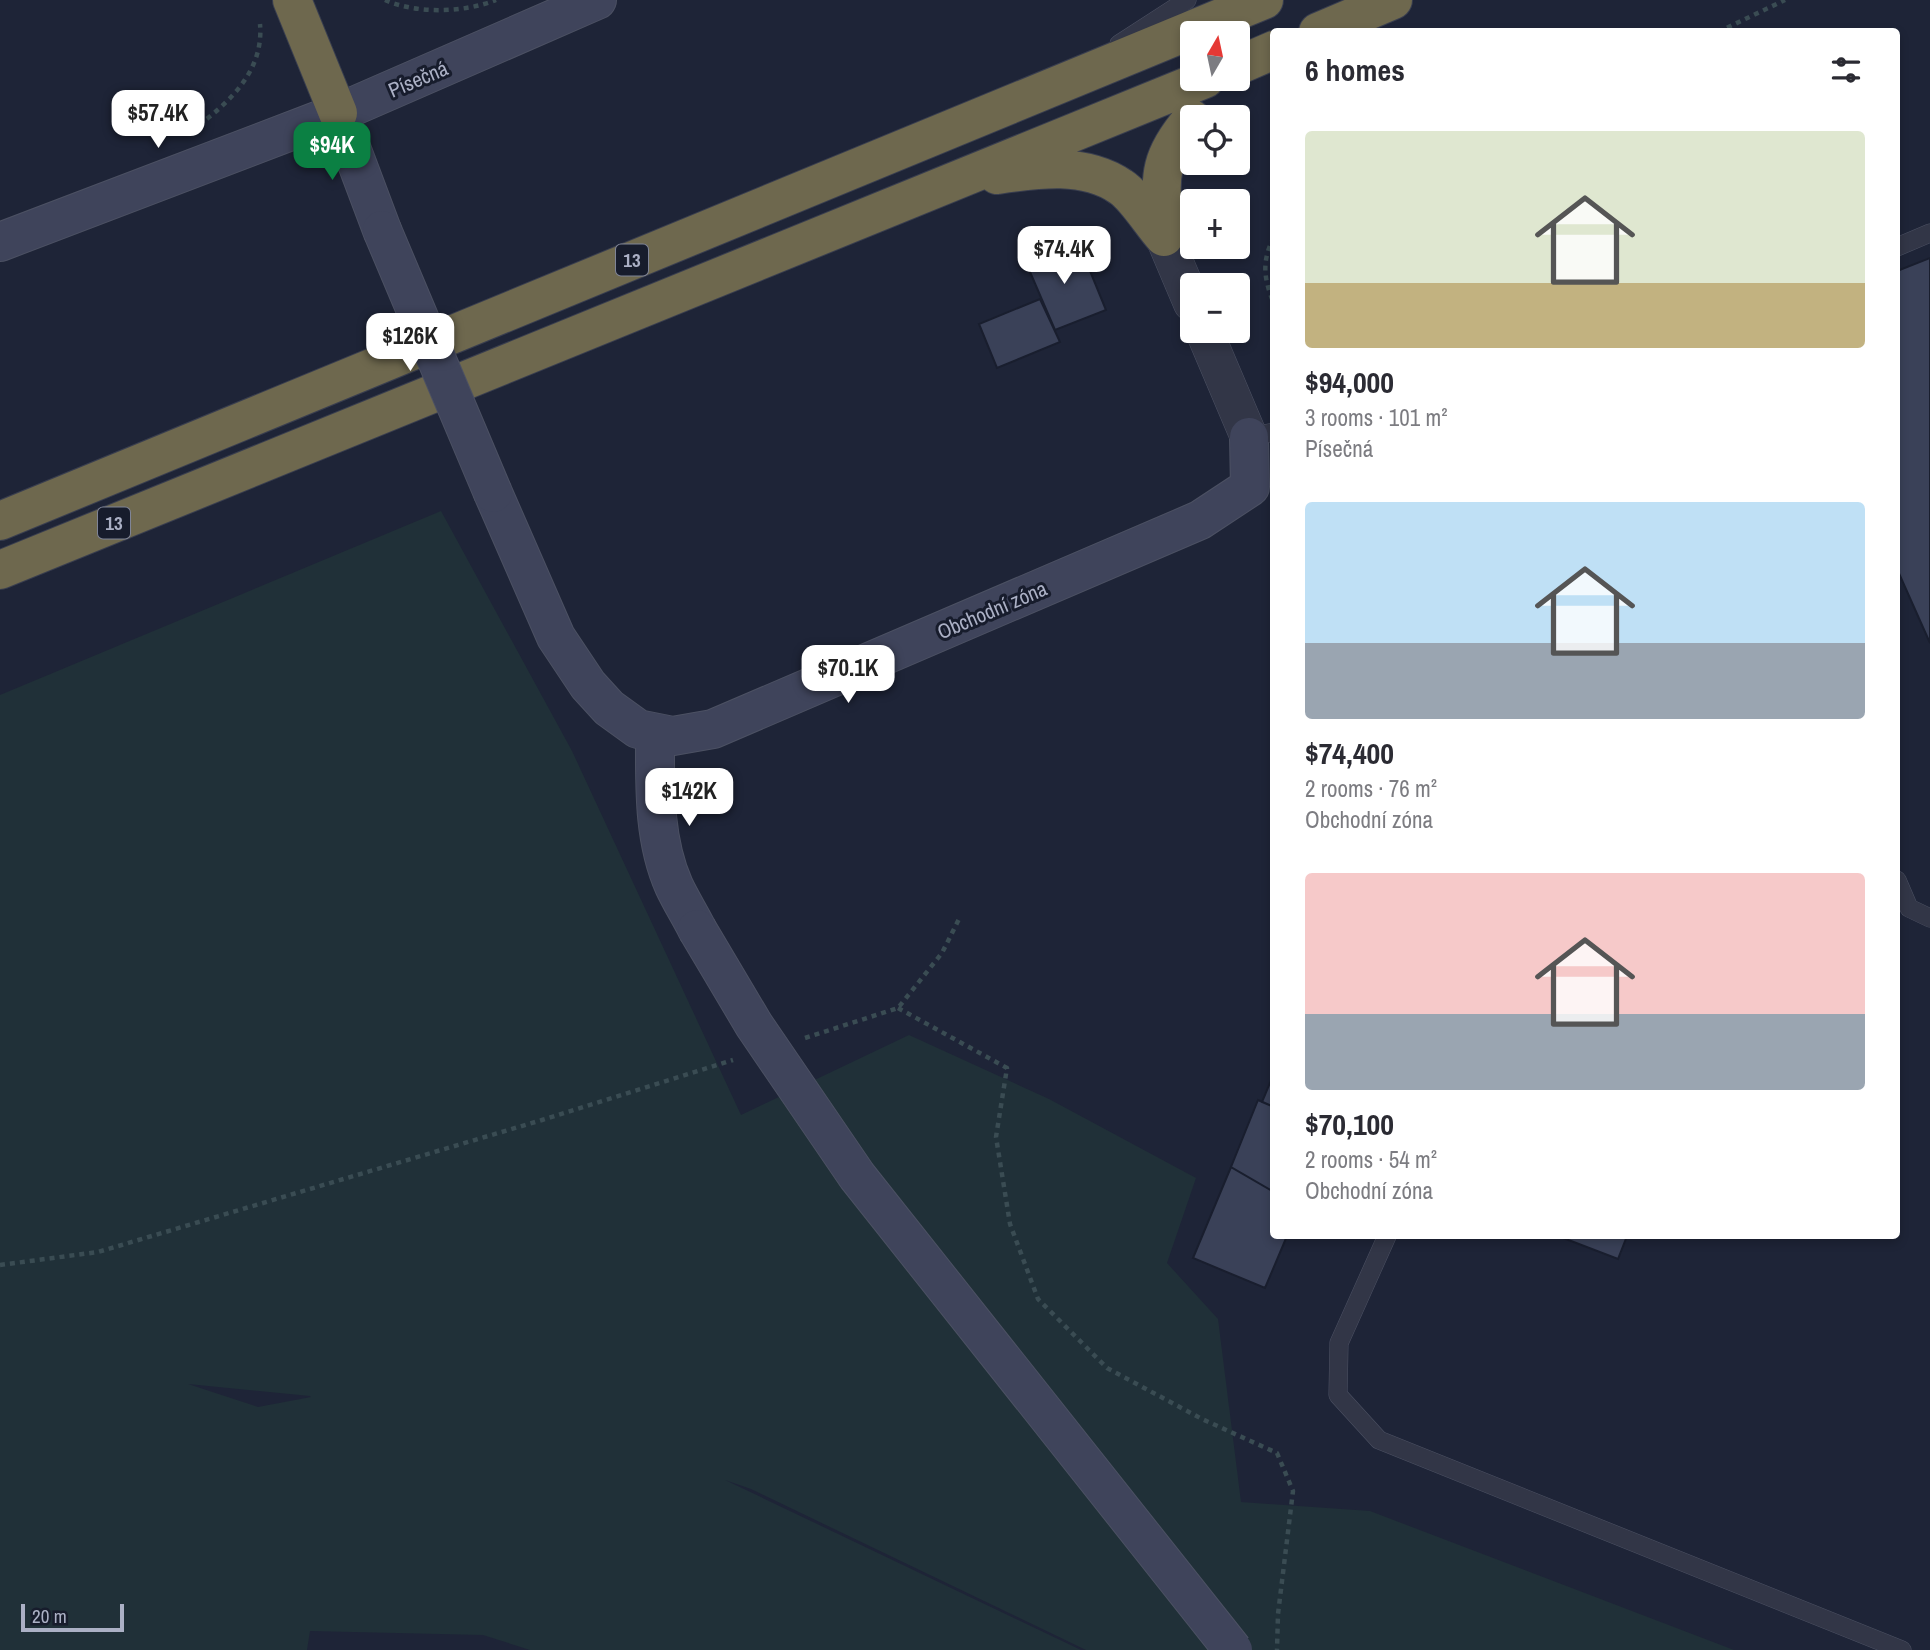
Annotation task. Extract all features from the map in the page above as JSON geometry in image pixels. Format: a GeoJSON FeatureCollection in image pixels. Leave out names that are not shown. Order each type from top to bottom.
{"type":"FeatureCollection","features":[{"type":"Feature","properties":{"kind":"highway","name":"13"},"geometry":{"type":"LineString","coordinates":[[0,521],[1264,0]]}},
{"type":"Feature","properties":{"kind":"highway"},"geometry":{"type":"LineString","coordinates":[[1327,28],[1393,0]]}},
{"type":"Feature","properties":{"kind":"highway"},"geometry":{"type":"LineString","coordinates":[[276,9],[338,113]]}},
{"type":"Feature","properties":{"kind":"highway"},"geometry":{"type":"LineString","coordinates":[[1250,60],[1270,52]]}},
{"type":"Feature","properties":{"kind":"highway","name":"13"},"geometry":{"type":"LineString","coordinates":[[0,569],[1180,89]]}},
{"type":"Feature","properties":{"kind":"highway"},"geometry":{"type":"LineString","coordinates":[[1164,237],[1162,169],[1172,142],[1180,133]]}},
{"type":"Feature","properties":{"kind":"highway"},"geometry":{"type":"LineString","coordinates":[[946,182],[1029,170],[1081,170],[1122,187],[1164,237]]}},
{"type":"Feature","properties":{"kind":"street","name":"Písečná"},"geometry":{"type":"LineString","coordinates":[[0,242],[338,113],[597,0]]}},
{"type":"Feature","properties":{"kind":"street","name":"Obchodní zóna"},"geometry":{"type":"LineString","coordinates":[[338,113],[382,230],[556,637],[588,685],[609,708],[638,729],[655,735],[691,735],[713,729],[1200,520],[1256,486],[1262,434],[1211,343]]}},
{"type":"Feature","properties":{"kind":"street"},"geometry":{"type":"LineString","coordinates":[[1164,237],[1180,275]]}},
{"type":"Feature","properties":{"kind":"street"},"geometry":{"type":"LineString","coordinates":[[655,735],[655,801],[663,850],[673,884],[754,1025],[858,1176],[1233,1650]]}},
{"type":"Feature","properties":{"kind":"lane"},"geometry":{"type":"LineString","coordinates":[[1055,85],[1187,0]]}},
{"type":"Feature","properties":{"kind":"lane"},"geometry":{"type":"LineString","coordinates":[[1900,246],[1930,233]]}},
{"type":"Feature","properties":{"kind":"lane"},"geometry":{"type":"LineString","coordinates":[[1900,887],[1909,908],[1930,918]]}},
{"type":"Feature","properties":{"kind":"lane"},"geometry":{"type":"LineString","coordinates":[[1386,1239],[1339,1343],[1338,1395],[1379,1440],[1902,1650]]}},
{"type":"Feature","properties":{"kind":"path"},"geometry":{"type":"LineString","coordinates":[[385,0],[399,6],[427,9],[481,6],[496,0]]}},
{"type":"Feature","properties":{"kind":"path"},"geometry":{"type":"LineString","coordinates":[[1726,28],[1785,0]]}},
{"type":"Feature","properties":{"kind":"path"},"geometry":{"type":"LineString","coordinates":[[187,130],[199,125],[229,103],[242,85],[256,57],[261,36],[276,9]]}},
{"type":"Feature","properties":{"kind":"path"},"geometry":{"type":"LineString","coordinates":[[1270,246],[1266,254],[1264,280],[1270,294]]}},
{"type":"Feature","properties":{"kind":"path"},"geometry":{"type":"LineString","coordinates":[[792,1041],[898,1008],[942,953],[960,916]]}},
{"type":"Feature","properties":{"kind":"path"},"geometry":{"type":"LineString","coordinates":[[898,1008],[1007,1068],[996,1137],[1010,1224],[1038,1300],[1107,1368],[1202,1419],[1277,1453],[1293,1491],[1278,1614],[1277,1650]]}},
{"type":"Feature","properties":{"kind":"path"},"geometry":{"type":"LineString","coordinates":[[0,1265],[98,1252],[740,1058]]}},
{"type":"Feature","properties":{"kind":"shaded area"},"geometry":{"type":"Polygon","coordinates":[[[441,511],[572,751],[741,1115],[909,1035],[1049,1099],[1196,1178],[1167,1263],[1218,1319],[1241,1502],[1370,1511],[1734,1650],[1086,1650],[751,1489],[725,1480],[1081,1650],[530,1650],[483,1635],[310,1631],[307,1650],[0,1650],[0,695],[441,511]],[[188,1384],[258,1407],[310,1396],[188,1384]]]}},
{"type":"Feature","properties":{"kind":"building"},"geometry":{"type":"Polygon","coordinates":[[[1065,241],[1075,266],[1086,261],[1106,310],[1055,330],[1024,258],[1065,241]]]}},
{"type":"Feature","properties":{"kind":"building"},"geometry":{"type":"Polygon","coordinates":[[[1930,258],[1930,643],[1900,576],[1900,270],[1930,258]]]}},
{"type":"Feature","properties":{"kind":"building"},"geometry":{"type":"Polygon","coordinates":[[[1040,299],[1060,342],[997,368],[979,324],[1040,299]]]}},
{"type":"Feature","properties":{"kind":"building"},"geometry":{"type":"Polygon","coordinates":[[[1270,1083],[1270,1105],[1262,1102],[1270,1083]]]}},
{"type":"Feature","properties":{"kind":"building"},"geometry":{"type":"Polygon","coordinates":[[[1258,1100],[1270,1105],[1270,1190],[1231,1167],[1258,1100]]]}},
{"type":"Feature","properties":{"kind":"building"},"geometry":{"type":"Polygon","coordinates":[[[1231,1167],[1270,1190],[1270,1239],[1286,1239],[1265,1288],[1193,1258],[1231,1167]]]}},
{"type":"Feature","properties":{"kind":"building"},"geometry":{"type":"Polygon","coordinates":[[[1566,1239],[1626,1239],[1618,1259],[1566,1239]]]}}]}
